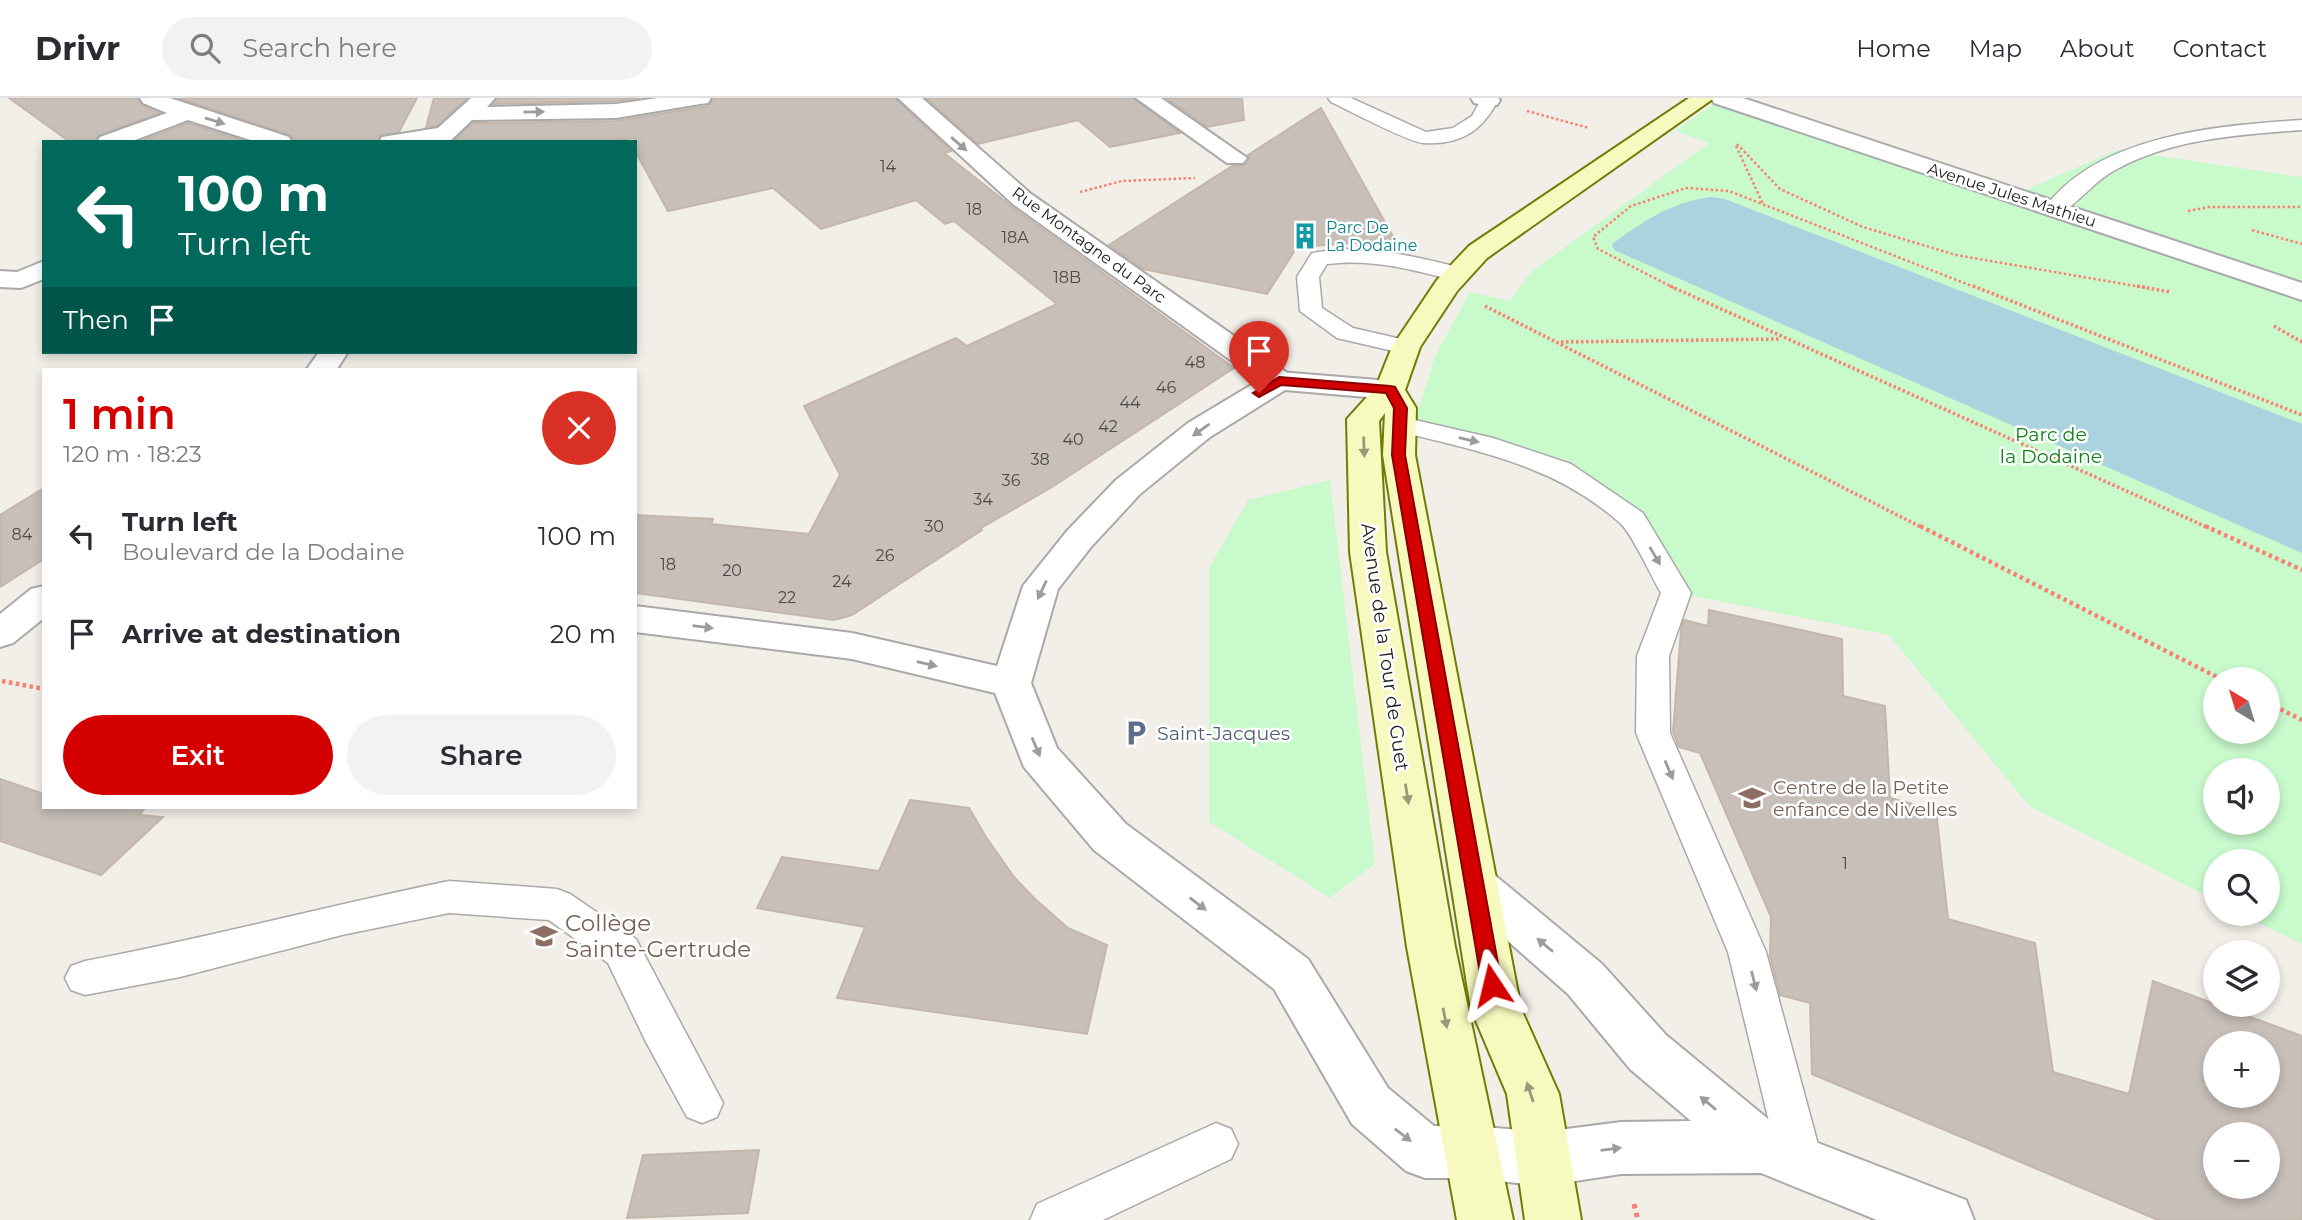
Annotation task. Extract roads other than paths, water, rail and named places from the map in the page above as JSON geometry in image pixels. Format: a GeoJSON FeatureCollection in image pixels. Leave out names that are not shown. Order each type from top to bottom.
{"type":"FeatureCollection","features":[{"type":"Feature","properties":{"kind":"main road"},"geometry":{"type":"LineString","coordinates":[[1553,1220],[1533,1094],[1496,1009],[1399,455],[1396,407],[1406,347],[1452,280],[1478,252],[1703,98]]}},
{"type":"Feature","properties":{"kind":"main road","name":"Avenue de la Tour de Guet"},"geometry":{"type":"LineString","coordinates":[[1396,407],[1363,419],[1368,552],[1431,947],[1485,1220]]}},
{"type":"Feature","properties":{"kind":"street"},"geometry":{"type":"LineString","coordinates":[[150,98],[187,113],[275,140]]}},
{"type":"Feature","properties":{"kind":"street"},"geometry":{"type":"LineString","coordinates":[[415,140],[440,138],[484,98]]}},
{"type":"Feature","properties":{"kind":"street"},"geometry":{"type":"LineString","coordinates":[[466,114],[616,111],[700,98]]}},
{"type":"Feature","properties":{"kind":"street","name":"Rue Montagne du Parc"},"geometry":{"type":"LineString","coordinates":[[909,98],[1022,199],[1279,381]]}},
{"type":"Feature","properties":{"kind":"street"},"geometry":{"type":"LineString","coordinates":[[1147,98],[1235,158]]}},
{"type":"Feature","properties":{"kind":"street","name":"Avenue Jules Mathieu"},"geometry":{"type":"LineString","coordinates":[[1722,98],[2302,292]]}},
{"type":"Feature","properties":{"kind":"street"},"geometry":{"type":"LineString","coordinates":[[113,140],[187,113]]}},
{"type":"Feature","properties":{"kind":"street"},"geometry":{"type":"LineString","coordinates":[[0,279],[21,280],[42,270]]}},
{"type":"Feature","properties":{"kind":"street"},"geometry":{"type":"LineString","coordinates":[[1396,407],[1279,381],[1189,438],[1128,487],[1079,539],[1041,586],[1011,683],[1039,757],[1110,837],[1291,974],[1370,1106],[1425,1152],[1472,1152],[1543,1158],[1621,1148],[1781,1155]]}},
{"type":"Feature","properties":{"kind":"street"},"geometry":{"type":"LineString","coordinates":[[0,634],[42,600]]}},
{"type":"Feature","properties":{"kind":"street"},"geometry":{"type":"LineString","coordinates":[[637,619],[852,646],[1011,683]]}},
{"type":"Feature","properties":{"kind":"street"},"geometry":{"type":"LineString","coordinates":[[1475,885],[1585,979],[1647,1052],[1781,1155],[1946,1220]]}},
{"type":"Feature","properties":{"kind":"lane"},"geometry":{"type":"LineString","coordinates":[[1337,98],[1423,138],[1458,134],[1479,119],[1486,99]]}},
{"type":"Feature","properties":{"kind":"lane"},"geometry":{"type":"LineString","coordinates":[[2054,209],[2067,196],[2122,157],[2165,141],[2221,130],[2302,125]]}},
{"type":"Feature","properties":{"kind":"lane"},"geometry":{"type":"LineString","coordinates":[[1406,347],[1345,333],[1311,311],[1308,277],[1320,258],[1339,255],[1397,258],[1452,280]]}},
{"type":"Feature","properties":{"kind":"lane"},"geometry":{"type":"LineString","coordinates":[[1396,407],[1484,444],[1562,470],[1633,519],[1676,593],[1653,656],[1653,733],[1747,953],[1781,1155]]}},
{"type":"Feature","properties":{"kind":"lane"},"geometry":{"type":"LineString","coordinates":[[85,978],[180,960],[342,919],[449,897],[557,905],[622,951],[660,1029],[702,1103]]}},
{"type":"Feature","properties":{"kind":"lane"},"geometry":{"type":"LineString","coordinates":[[1053,1220],[1216,1144]]}},
{"type":"Feature","properties":{"kind":"water"},"geometry":{"type":"Polygon","coordinates":[[[1711,197],[1725,199],[2302,424],[2302,553],[1614,250],[1612,244],[1658,214],[1683,203],[1711,197]]]}},
{"type":"Feature","properties":{"kind":"place","name":"Parc De La Dodaine"},"geometry":{"type":"Point","coordinates":[1305,236]}},
{"type":"Feature","properties":{"kind":"place","name":"Saint-Jacques"},"geometry":{"type":"Point","coordinates":[1136,733]}},
{"type":"Feature","properties":{"kind":"place","name":"Centre de la Petite enfance de Nivelles"},"geometry":{"type":"Point","coordinates":[1752,798]}},
{"type":"Feature","properties":{"kind":"place","name":"Collège Sainte-Gertrude"},"geometry":{"type":"Point","coordinates":[544,936]}},
{"type":"Feature","properties":{"kind":"park label","name":"Parc de la Dodaine"},"geometry":{"type":"Point","coordinates":[2051,445]}}]}
